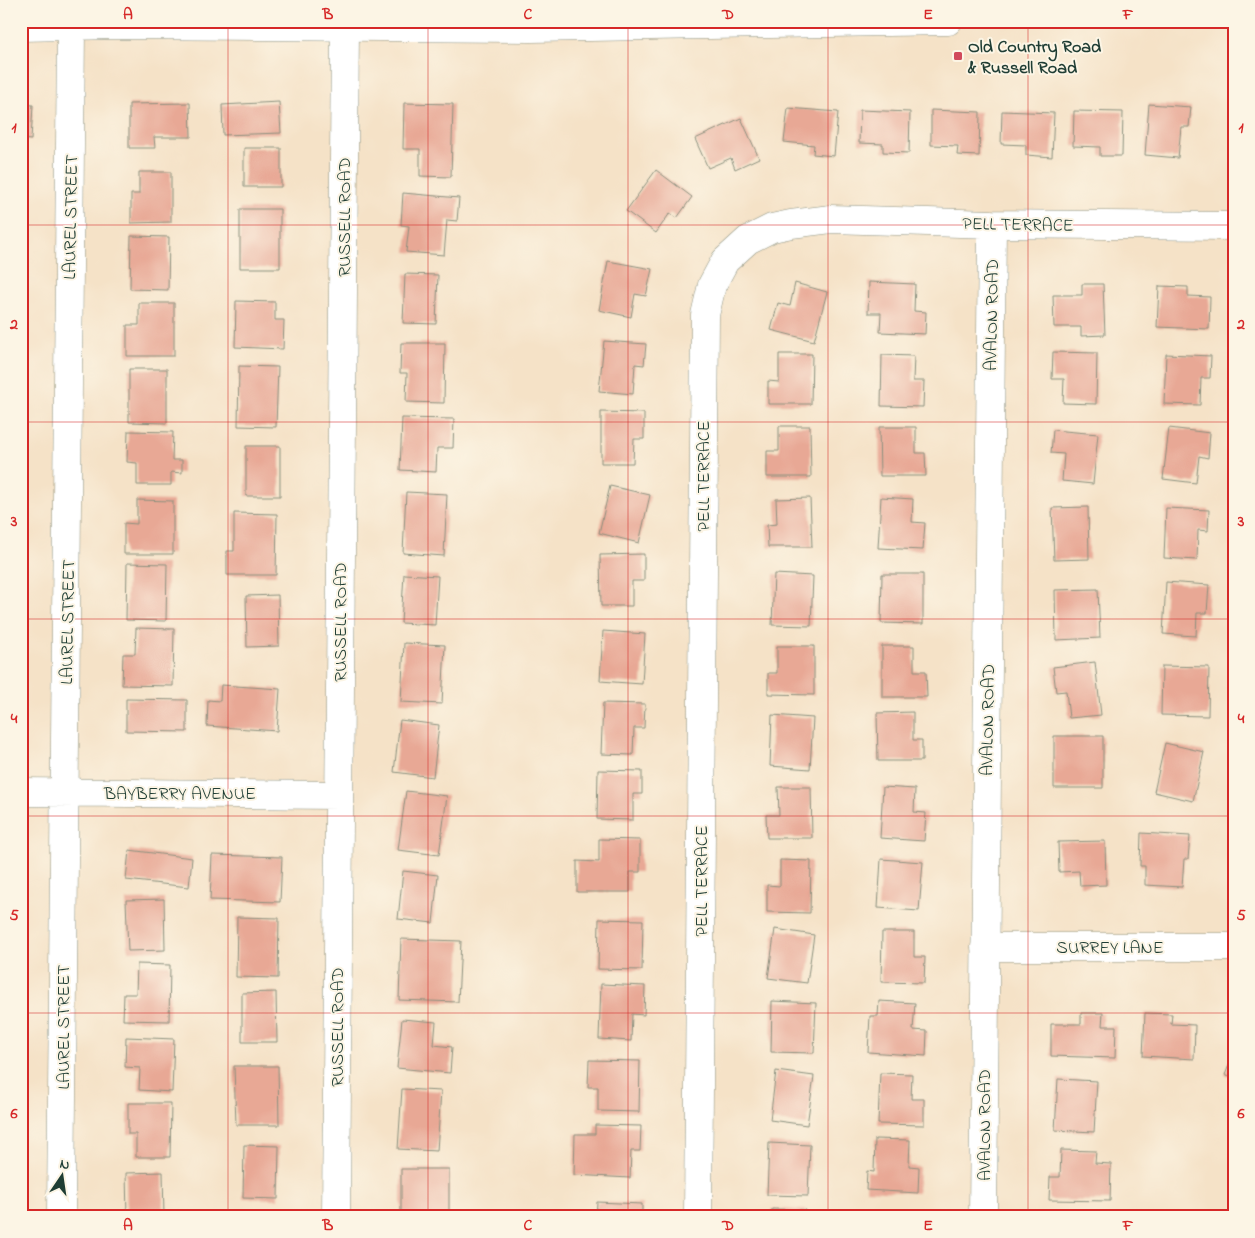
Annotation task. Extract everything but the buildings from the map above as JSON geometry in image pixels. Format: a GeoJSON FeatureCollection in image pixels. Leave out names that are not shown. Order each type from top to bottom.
{"type":"FeatureCollection","features":[{"type":"Feature","properties":{"kind":"street"},"geometry":{"type":"LineString","coordinates":[[21,27],[72,27],[117,23],[345,27],[948,21]]}},
{"type":"Feature","properties":{"kind":"street","name":"LAUREL STREET"},"geometry":{"type":"LineString","coordinates":[[61,1217],[72,27]]}},
{"type":"Feature","properties":{"kind":"street","name":"RUSSELL ROAD"},"geometry":{"type":"LineString","coordinates":[[336,1217],[345,27]]}},
{"type":"Feature","properties":{"kind":"street","name":"PELL TERRACE"},"geometry":{"type":"LineString","coordinates":[[698,1217],[705,315],[712,285],[725,261],[748,240],[772,228],[831,219],[992,224],[1234,226]]}},
{"type":"Feature","properties":{"kind":"street","name":"AVALON ROAD"},"geometry":{"type":"LineString","coordinates":[[983,1217],[992,224]]}},
{"type":"Feature","properties":{"kind":"street","name":"BAYBERRY AVENUE"},"geometry":{"type":"LineString","coordinates":[[21,792],[339,794]]}},
{"type":"Feature","properties":{"kind":"street","name":"SURREY LANE"},"geometry":{"type":"LineString","coordinates":[[985,947],[1233,944]]}},
{"type":"Feature","properties":{"kind":"place","name":"Old Country Road & Russell Road"},"geometry":{"type":"Point","coordinates":[958,56]}}]}
